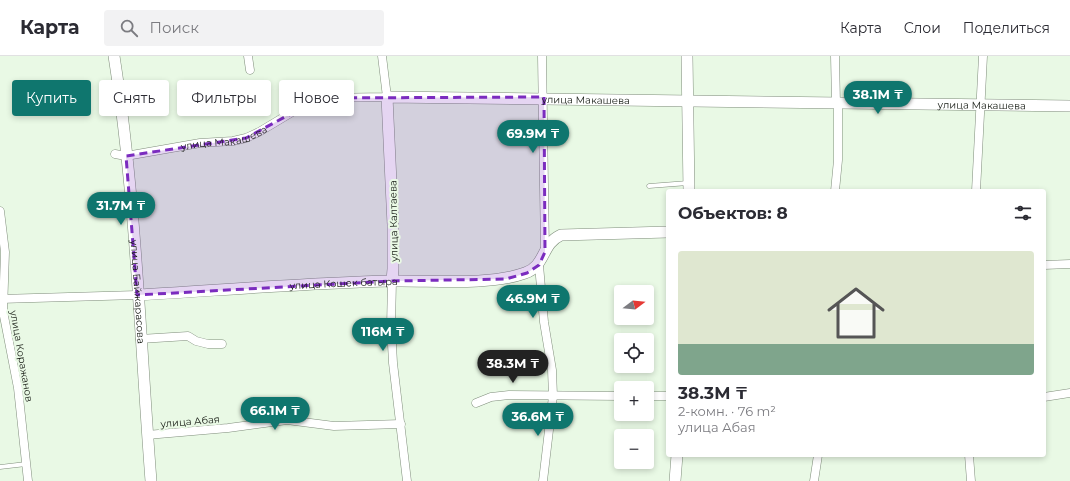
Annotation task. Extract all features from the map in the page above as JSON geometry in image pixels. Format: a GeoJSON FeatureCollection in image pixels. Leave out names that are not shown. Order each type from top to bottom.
{"type":"FeatureCollection","features":[{"type":"Feature","properties":{"kind":"street","name":"улица Байжарасова"},"geometry":{"type":"LineString","coordinates":[[114,56],[126,156],[151,481]]}},
{"type":"Feature","properties":{"kind":"street"},"geometry":{"type":"LineString","coordinates":[[248,56],[250,70]]}},
{"type":"Feature","properties":{"kind":"street","name":"улица Калтаева"},"geometry":{"type":"LineString","coordinates":[[382,56],[387,96],[393,225],[391,326],[408,481]]}},
{"type":"Feature","properties":{"kind":"street"},"geometry":{"type":"LineString","coordinates":[[542,56],[546,252]]}},
{"type":"Feature","properties":{"kind":"street"},"geometry":{"type":"LineString","coordinates":[[687,56],[689,187]]}},
{"type":"Feature","properties":{"kind":"street"},"geometry":{"type":"LineString","coordinates":[[835,56],[838,160],[835,189]]}},
{"type":"Feature","properties":{"kind":"street"},"geometry":{"type":"LineString","coordinates":[[976,189],[982,56]]}},
{"type":"Feature","properties":{"kind":"street","name":"улица Макашева"},"geometry":{"type":"LineString","coordinates":[[115,154],[126,156],[200,142],[221,142],[246,138],[259,132],[308,102],[320,98],[387,96],[687,102],[1070,106]]}},
{"type":"Feature","properties":{"kind":"street","name":"улица Коражанов"},"geometry":{"type":"LineString","coordinates":[[0,211],[5,252],[2,299],[5,325],[18,388],[28,481]]}},
{"type":"Feature","properties":{"kind":"street"},"geometry":{"type":"LineString","coordinates":[[543,481],[553,396],[552,370],[544,322],[539,265],[553,239],[561,235],[666,232]]}},
{"type":"Feature","properties":{"kind":"street"},"geometry":{"type":"LineString","coordinates":[[1046,265],[1070,264]]}},
{"type":"Feature","properties":{"kind":"street","name":"улица Кошек батыра"},"geometry":{"type":"LineString","coordinates":[[2,299],[137,295],[392,280],[506,279],[527,273],[539,265]]}},
{"type":"Feature","properties":{"kind":"street"},"geometry":{"type":"LineString","coordinates":[[140,339],[188,336],[196,341],[208,344],[222,344]]}},
{"type":"Feature","properties":{"kind":"street"},"geometry":{"type":"LineString","coordinates":[[1046,397],[1070,393]]}},
{"type":"Feature","properties":{"kind":"street"},"geometry":{"type":"LineString","coordinates":[[476,403],[491,397],[509,394],[614,396]]}},
{"type":"Feature","properties":{"kind":"street"},"geometry":{"type":"LineString","coordinates":[[654,396],[666,396]]}},
{"type":"Feature","properties":{"kind":"street","name":"улица Абая"},"geometry":{"type":"LineString","coordinates":[[148,435],[228,428],[287,420],[334,426],[401,424]]}},
{"type":"Feature","properties":{"kind":"street"},"geometry":{"type":"LineString","coordinates":[[676,481],[677,457]]}},
{"type":"Feature","properties":{"kind":"street"},"geometry":{"type":"LineString","coordinates":[[814,481],[818,457]]}},
{"type":"Feature","properties":{"kind":"street"},"geometry":{"type":"LineString","coordinates":[[969,457],[971,481]]}},
{"type":"Feature","properties":{"kind":"lane"},"geometry":{"type":"LineString","coordinates":[[649,186],[689,187]]}},
{"type":"Feature","properties":{"kind":"lane"},"geometry":{"type":"LineString","coordinates":[[0,467],[26,464]]}},
{"type":"Feature","properties":{"kind":"highlighted area"},"geometry":{"type":"Polygon","coordinates":[[[544,97],[545,252],[539,265],[527,273],[506,279],[392,281],[137,295],[126,156],[246,138],[320,98],[544,97]]]}}]}
